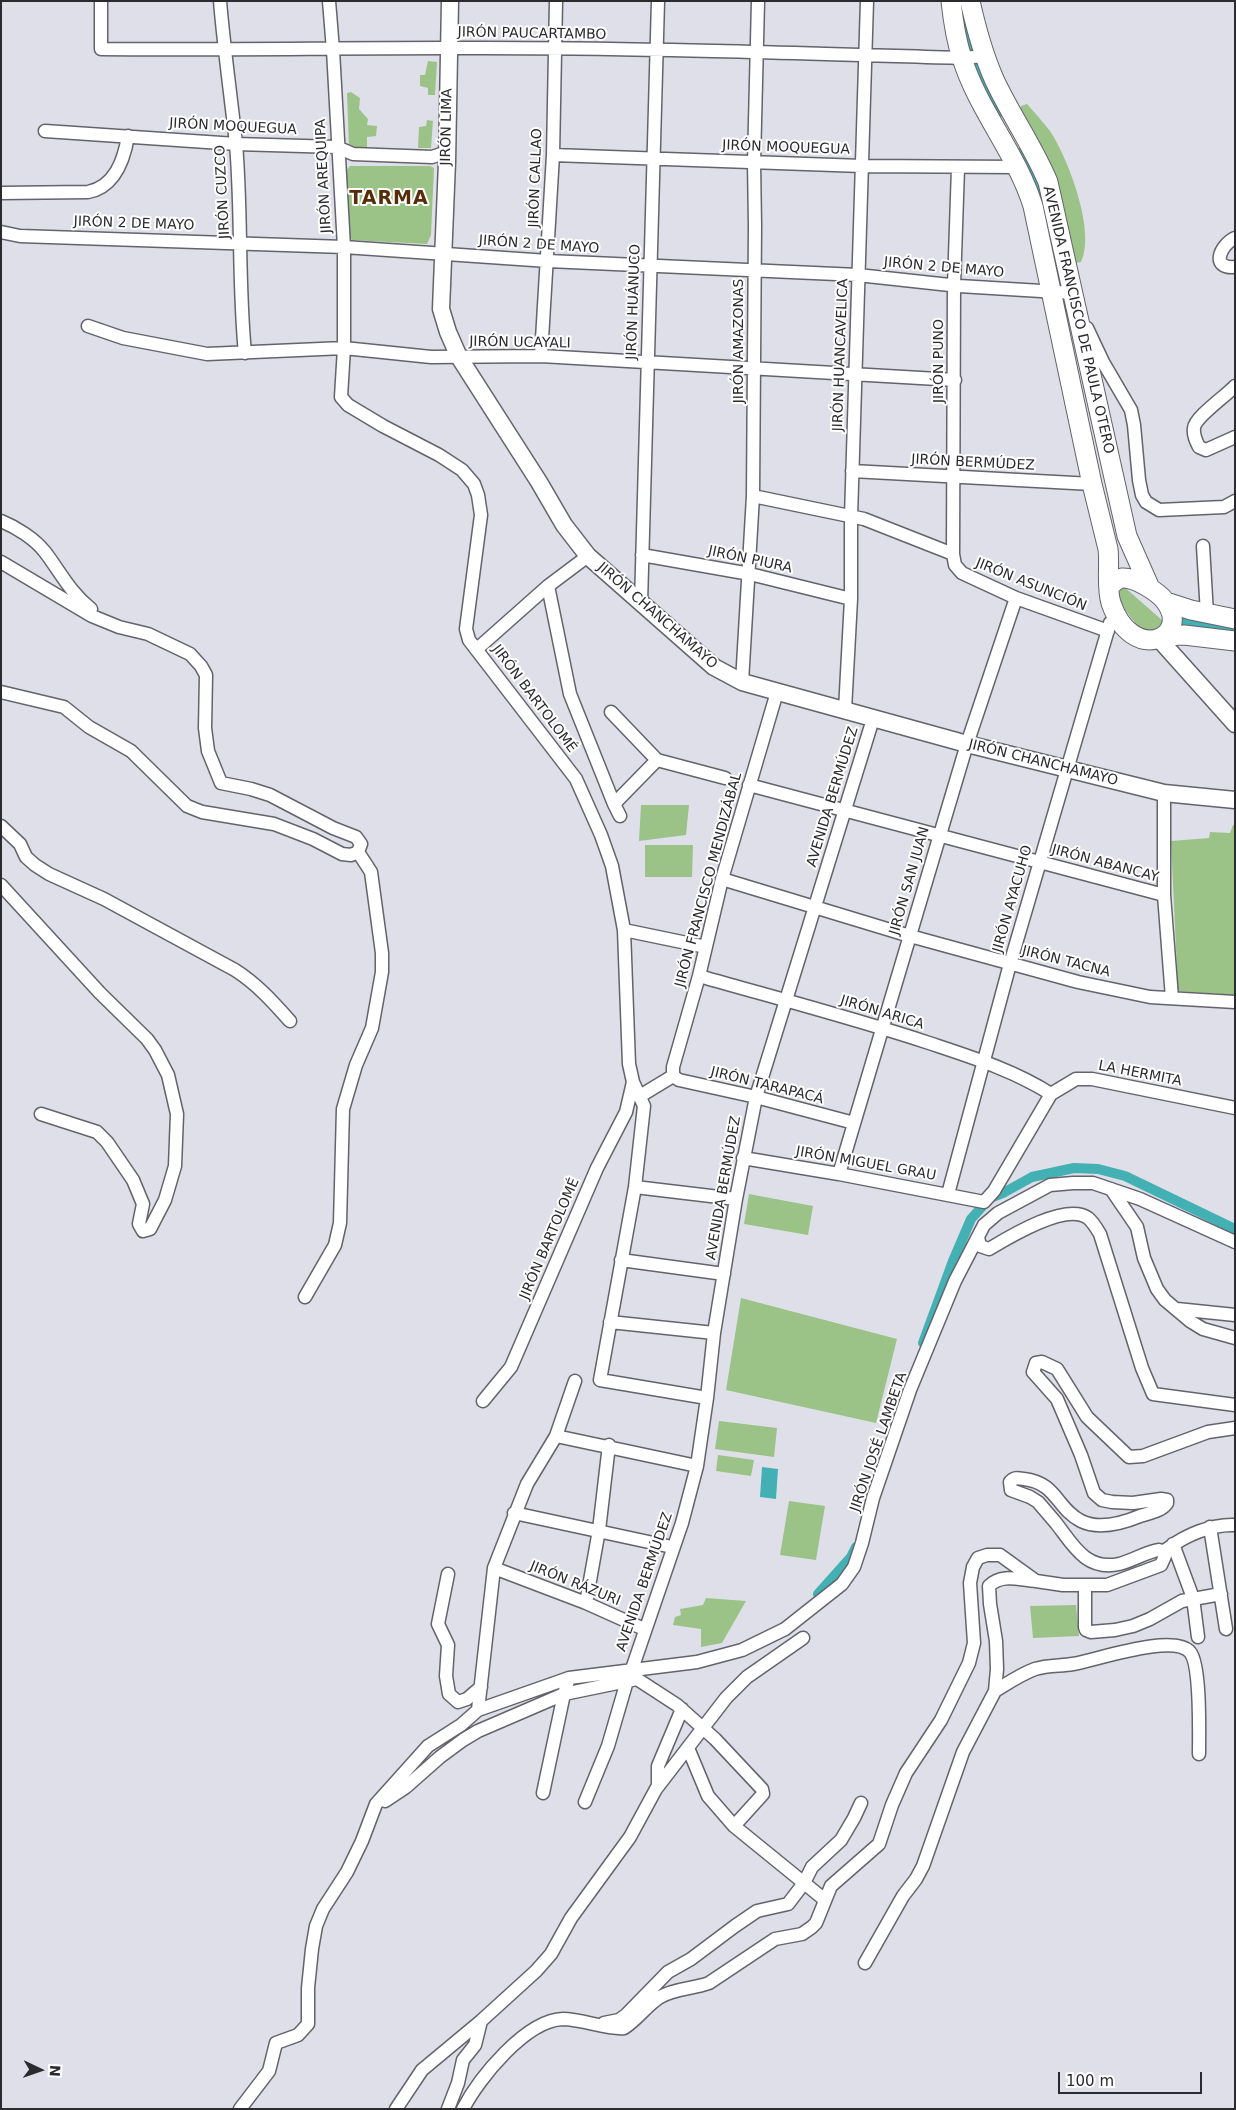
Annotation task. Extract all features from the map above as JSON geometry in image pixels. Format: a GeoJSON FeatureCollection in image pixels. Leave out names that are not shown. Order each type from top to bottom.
{"type":"FeatureCollection","features":[{"type":"Feature","properties":{"kind":"highway","name":"AVENIDA FRANCISCO DE PAULA OTERO"},"geometry":{"type":"LineString","coordinates":[[951,1],[973,57],[994,79],[1040,162],[1048,182],[1127,536],[1150,588]]}},
{"type":"Feature","properties":{"kind":"highway","name":"AVENIDA FRANCISCO DE PAULA OTERO"},"geometry":{"type":"LineString","coordinates":[[970,1],[975,88],[1017,167],[1033,206],[1092,484],[1108,549],[1110,586]]}},
{"type":"Feature","properties":{"kind":"highway"},"geometry":{"type":"LineString","coordinates":[[1235,619],[1207,614],[1166,602],[1150,588],[1122,578],[1110,586],[1113,624],[1141,639],[1192,636],[1235,641]]}},
{"type":"Feature","properties":{"kind":"highway"},"geometry":{"type":"LineString","coordinates":[[1162,638],[1171,626],[1171,618],[1166,602]]}},
{"type":"Feature","properties":{"kind":"main road","name":"JIRÓN LIMA"},"geometry":{"type":"LineString","coordinates":[[443,254],[450,1]]}},
{"type":"Feature","properties":{"kind":"main road","name":"JIRÓN CHANCHAMAYO"},"geometry":{"type":"LineString","coordinates":[[443,254],[441,309],[448,332],[459,357],[539,482],[564,525],[588,556],[714,667],[742,682],[966,744],[1164,793],[1235,800]]}},
{"type":"Feature","properties":{"kind":"main road"},"geometry":{"type":"LineString","coordinates":[[1162,638],[1235,724]]}},
{"type":"Feature","properties":{"kind":"street","name":"JIRÓN PAUCARTAMBO"},"geometry":{"type":"LineString","coordinates":[[100,1],[101,49],[334,50],[448,48],[657,50],[973,57]]}},
{"type":"Feature","properties":{"kind":"street","name":"JIRÓN CUZCO"},"geometry":{"type":"LineString","coordinates":[[220,1],[236,144],[241,311],[245,353]]}},
{"type":"Feature","properties":{"kind":"street","name":"JIRÓN AREQUIPA"},"geometry":{"type":"LineString","coordinates":[[329,1],[334,50],[337,147],[344,247],[344,348],[340,390],[343,401]]}},
{"type":"Feature","properties":{"kind":"street","name":"JIRÓN CALLAO"},"geometry":{"type":"LineString","coordinates":[[541,356],[553,155],[556,1]]}},
{"type":"Feature","properties":{"kind":"street","name":"JIRÓN HUÁNUCO"},"geometry":{"type":"LineString","coordinates":[[641,603],[658,1]]}},
{"type":"Feature","properties":{"kind":"street","name":"JIRÓN AMAZONAS"},"geometry":{"type":"LineString","coordinates":[[742,682],[750,574],[753,496],[754,162],[758,1]]}},
{"type":"Feature","properties":{"kind":"street","name":"JIRÓN HUANCAVELICA"},"geometry":{"type":"LineString","coordinates":[[845,710],[850,599],[866,1]]}},
{"type":"Feature","properties":{"kind":"street","name":"JIRÓN MOQUEGUA"},"geometry":{"type":"LineString","coordinates":[[45,131],[236,144],[337,147],[353,154],[432,157],[447,152]]}},
{"type":"Feature","properties":{"kind":"street"},"geometry":{"type":"LineString","coordinates":[[1,193],[88,192],[97,190],[105,186],[124,158],[128,136]]}},
{"type":"Feature","properties":{"kind":"street","name":"JIRÓN MOQUEGUA"},"geometry":{"type":"LineString","coordinates":[[553,155],[862,166],[1017,167]]}},
{"type":"Feature","properties":{"kind":"street","name":"JIRÓN PUNO"},"geometry":{"type":"LineString","coordinates":[[953,554],[954,285],[958,168]]}},
{"type":"Feature","properties":{"kind":"street","name":"JIRÓN 2 DE MAYO"},"geometry":{"type":"LineString","coordinates":[[1,232],[20,236],[240,242],[548,261],[755,272],[858,275],[954,285],[1052,292],[1076,302]]}},
{"type":"Feature","properties":{"kind":"street"},"geometry":{"type":"LineString","coordinates":[[1235,238],[1223,246],[1219,254],[1220,263],[1228,268],[1235,267]]}},
{"type":"Feature","properties":{"kind":"street"},"geometry":{"type":"LineString","coordinates":[[1076,302],[1103,362],[1131,410],[1139,480],[1142,495],[1146,502],[1159,510],[1224,507],[1235,501]]}},
{"type":"Feature","properties":{"kind":"street","name":"JIRÓN UCAYALI"},"geometry":{"type":"LineString","coordinates":[[88,326],[123,338],[207,354],[344,348],[431,357],[541,356],[754,370],[855,373],[955,380]]}},
{"type":"Feature","properties":{"kind":"street"},"geometry":{"type":"LineString","coordinates":[[1235,386],[1196,421],[1194,429],[1199,447],[1206,450],[1235,437]]}},
{"type":"Feature","properties":{"kind":"street","name":"JIRÓN BARTOLOMÉ"},"geometry":{"type":"LineString","coordinates":[[343,401],[382,426],[439,455],[462,470],[474,484],[481,515],[466,629],[469,640],[576,779],[612,866],[624,930],[629,1064],[633,1082],[640,1096]]}},
{"type":"Feature","properties":{"kind":"street","name":"JIRÓN BERMÚDEZ"},"geometry":{"type":"LineString","coordinates":[[852,471],[1092,484]]}},
{"type":"Feature","properties":{"kind":"street"},"geometry":{"type":"LineString","coordinates":[[753,496],[864,519],[953,554]]}},
{"type":"Feature","properties":{"kind":"street"},"geometry":{"type":"LineString","coordinates":[[1,521],[30,538],[44,550],[65,583],[82,602],[106,622]]}},
{"type":"Feature","properties":{"kind":"street"},"geometry":{"type":"LineString","coordinates":[[1203,546],[1207,614]]}},
{"type":"Feature","properties":{"kind":"street","name":"JIRÓN ASUNCIÓN"},"geometry":{"type":"LineString","coordinates":[[953,554],[955,565],[962,573],[1016,598],[1113,624]]}},
{"type":"Feature","properties":{"kind":"street","name":"JIRÓN PIURA"},"geometry":{"type":"LineString","coordinates":[[642,555],[750,574],[850,599]]}},
{"type":"Feature","properties":{"kind":"street"},"geometry":{"type":"LineString","coordinates":[[477,649],[548,586],[588,556]]}},
{"type":"Feature","properties":{"kind":"street"},"geometry":{"type":"LineString","coordinates":[[1,562],[106,622],[118,627],[148,634],[183,650],[201,666],[206,676],[205,728],[208,751],[221,783],[251,788],[270,795],[333,828],[356,836],[361,844],[358,852],[351,855],[342,854],[313,839],[274,824],[202,812],[187,806],[131,751],[109,740],[64,707],[1,692]]}},
{"type":"Feature","properties":{"kind":"street"},"geometry":{"type":"LineString","coordinates":[[548,586],[570,694],[620,816]]}},
{"type":"Feature","properties":{"kind":"street","name":"JIRÓN SAN JUAN"},"geometry":{"type":"LineString","coordinates":[[838,1174],[966,744],[1016,598]]}},
{"type":"Feature","properties":{"kind":"street","name":"JIRÓN AYACUHO"},"geometry":{"type":"LineString","coordinates":[[948,1194],[983,1061],[1066,768],[1113,624]]}},
{"type":"Feature","properties":{"kind":"street","name":"JIRÓN FRANCISCO MENDIZÁBAL"},"geometry":{"type":"LineString","coordinates":[[673,1076],[673,1067],[699,976],[722,879],[777,692]]}},
{"type":"Feature","properties":{"kind":"street"},"geometry":{"type":"LineString","coordinates":[[611,712],[657,760],[725,778]]}},
{"type":"Feature","properties":{"kind":"street","name":"AVENIDA BERMÚDEZ"},"geometry":{"type":"LineString","coordinates":[[586,1802],[632,1676],[644,1630],[688,1503],[697,1466],[708,1398],[714,1333],[736,1199],[756,1097],[873,719]]}},
{"type":"Feature","properties":{"kind":"street"},"geometry":{"type":"LineString","coordinates":[[614,804],[657,760]]}},
{"type":"Feature","properties":{"kind":"street","name":"JIRÓN ABANCAY"},"geometry":{"type":"LineString","coordinates":[[749,785],[1164,895]]}},
{"type":"Feature","properties":{"kind":"street"},"geometry":{"type":"LineString","coordinates":[[1164,793],[1164,895],[1172,998]]}},
{"type":"Feature","properties":{"kind":"street"},"geometry":{"type":"LineString","coordinates":[[1,826],[20,844],[26,857],[35,865],[49,874],[104,899],[202,951],[242,975],[263,992],[290,1021]]}},
{"type":"Feature","properties":{"kind":"street"},"geometry":{"type":"LineString","coordinates":[[305,1297],[335,1245],[340,1223],[342,1109],[356,1065],[372,1028],[382,972],[382,953],[371,872],[358,852]]}},
{"type":"Feature","properties":{"kind":"street","name":"JIRÓN TACNA"},"geometry":{"type":"LineString","coordinates":[[722,879],[910,936],[1078,982],[1150,997],[1235,1002]]}},
{"type":"Feature","properties":{"kind":"street"},"geometry":{"type":"LineString","coordinates":[[1,885],[100,993],[147,1039],[155,1050],[168,1076],[177,1114],[175,1166],[165,1200],[150,1229],[143,1231],[139,1224],[143,1204],[134,1180],[102,1137],[87,1128],[41,1114]]}},
{"type":"Feature","properties":{"kind":"street"},"geometry":{"type":"LineString","coordinates":[[624,930],[706,948]]}},
{"type":"Feature","properties":{"kind":"street","name":"JIRÓN ARICA"},"geometry":{"type":"LineString","coordinates":[[699,976],[883,1028],[983,1061],[1031,1082],[1051,1094]]}},
{"type":"Feature","properties":{"kind":"street"},"geometry":{"type":"LineString","coordinates":[[673,1076],[640,1096],[644,1106],[635,1187],[600,1380],[708,1398]]}},
{"type":"Feature","properties":{"kind":"street","name":"JIRÓN TARAPACÁ"},"geometry":{"type":"LineString","coordinates":[[673,1076],[679,1080],[756,1097],[854,1123]]}},
{"type":"Feature","properties":{"kind":"street","name":"LA HERMITA"},"geometry":{"type":"LineString","coordinates":[[984,1202],[994,1191],[1051,1094],[1076,1079],[1092,1079],[1235,1108]]}},
{"type":"Feature","properties":{"kind":"street","name":"JIRÓN BARTOLOMÉ"},"geometry":{"type":"LineString","coordinates":[[483,1401],[511,1367],[594,1176],[626,1112],[633,1082]]}},
{"type":"Feature","properties":{"kind":"street","name":"JIRÓN MIGUEL GRAU"},"geometry":{"type":"LineString","coordinates":[[743,1158],[984,1202]]}},
{"type":"Feature","properties":{"kind":"street","name":"JIRÓN JOSÉ LAMBETA"},"geometry":{"type":"LineString","coordinates":[[632,1676],[698,1662],[742,1650],[785,1629],[842,1584],[854,1567],[873,1498],[910,1390],[955,1281],[984,1225],[998,1213],[1050,1185],[1073,1182],[1093,1183],[1153,1204],[1235,1242]]}},
{"type":"Feature","properties":{"kind":"street"},"geometry":{"type":"LineString","coordinates":[[635,1187],[736,1199]]}},
{"type":"Feature","properties":{"kind":"street"},"geometry":{"type":"LineString","coordinates":[[1111,1189],[1137,1227],[1144,1258],[1157,1289],[1165,1300],[1190,1321],[1203,1329],[1235,1338]]}},
{"type":"Feature","properties":{"kind":"street"},"geometry":{"type":"LineString","coordinates":[[978,1237],[980,1246],[989,1249],[1018,1231],[1063,1215],[1081,1215],[1088,1218],[1100,1234],[1142,1368],[1153,1394],[1235,1405]]}},
{"type":"Feature","properties":{"kind":"street"},"geometry":{"type":"LineString","coordinates":[[621,1260],[724,1274]]}},
{"type":"Feature","properties":{"kind":"street"},"geometry":{"type":"LineString","coordinates":[[1177,1309],[1235,1315]]}},
{"type":"Feature","properties":{"kind":"street"},"geometry":{"type":"LineString","coordinates":[[610,1322],[714,1333]]}},
{"type":"Feature","properties":{"kind":"street"},"geometry":{"type":"LineString","coordinates":[[1235,1428],[1208,1432],[1143,1456],[1129,1457],[1087,1417],[1057,1369],[1042,1362],[1036,1363],[1033,1372],[1057,1398],[1081,1455],[1094,1493],[1102,1500],[1112,1502],[1133,1503],[1162,1499],[1167,1500],[1167,1503],[1161,1509],[1120,1524],[1100,1525],[1081,1521],[1044,1484],[1034,1480],[1012,1480],[1010,1482],[1012,1490],[1038,1502],[1086,1560],[1100,1564],[1113,1565],[1130,1561],[1155,1550],[1168,1548],[1210,1527],[1235,1525]]}},
{"type":"Feature","properties":{"kind":"street"},"geometry":{"type":"LineString","coordinates":[[478,1710],[494,1568],[527,1484],[556,1436],[575,1381]]}},
{"type":"Feature","properties":{"kind":"street"},"geometry":{"type":"LineString","coordinates":[[556,1436],[609,1445],[697,1466]]}},
{"type":"Feature","properties":{"kind":"street"},"geometry":{"type":"LineString","coordinates":[[586,1603],[599,1530],[609,1445]]}},
{"type":"Feature","properties":{"kind":"street"},"geometry":{"type":"LineString","coordinates":[[514,1513],[672,1547]]}},
{"type":"Feature","properties":{"kind":"street"},"geometry":{"type":"LineString","coordinates":[[1210,1527],[1226,1629]]}},
{"type":"Feature","properties":{"kind":"street"},"geometry":{"type":"LineString","coordinates":[[865,1963],[903,1896],[923,1866],[963,1752],[995,1690],[996,1650],[989,1586],[996,1579],[1002,1578],[1063,1585],[1107,1585],[1145,1573],[1161,1565],[1168,1548]]}},
{"type":"Feature","properties":{"kind":"street"},"geometry":{"type":"LineString","coordinates":[[1168,1548],[1193,1598],[1198,1637]]}},
{"type":"Feature","properties":{"kind":"street"},"geometry":{"type":"LineString","coordinates":[[463,2109],[472,2091],[483,2076],[517,2042],[539,2024],[561,2019],[599,2024],[617,2029],[624,2028],[660,1997],[675,1990],[709,1983],[775,1939],[794,1936],[808,1930],[816,1923],[831,1886],[879,1844],[892,1805],[906,1773],[942,1720],[969,1663],[974,1643],[970,1583],[973,1567],[978,1558],[987,1555],[1000,1555],[1036,1581]]}},
{"type":"Feature","properties":{"kind":"street","name":"JIRÓN RÁZURI"},"geometry":{"type":"LineString","coordinates":[[494,1568],[586,1603],[644,1630]]}},
{"type":"Feature","properties":{"kind":"street"},"geometry":{"type":"LineString","coordinates":[[448,1574],[438,1624],[448,1645],[446,1676],[449,1694],[458,1702],[481,1687]]}},
{"type":"Feature","properties":{"kind":"street"},"geometry":{"type":"LineString","coordinates":[[1085,1585],[1085,1627],[1090,1632],[1133,1626],[1182,1601],[1221,1594]]}},
{"type":"Feature","properties":{"kind":"street"},"geometry":{"type":"LineString","coordinates":[[396,2109],[422,2070],[481,2021],[536,1971],[551,1954],[571,1918],[630,1837],[658,1786],[726,1698],[747,1677],[803,1638]]}},
{"type":"Feature","properties":{"kind":"street"},"geometry":{"type":"LineString","coordinates":[[995,1690],[1036,1669],[1074,1664],[1145,1647],[1181,1646],[1189,1651],[1194,1660],[1197,1683],[1199,1754]]}},
{"type":"Feature","properties":{"kind":"street"},"geometry":{"type":"LineString","coordinates":[[376,1804],[406,1787],[440,1756],[478,1731],[564,1694],[632,1676]]}},
{"type":"Feature","properties":{"kind":"street"},"geometry":{"type":"LineString","coordinates":[[240,2109],[269,2071],[276,2043],[298,2035],[308,2024],[308,1988],[316,1926],[323,1909],[347,1872],[362,1841],[376,1804],[428,1746],[461,1725],[478,1710],[569,1678],[632,1676],[682,1709],[730,1753],[763,1791],[763,1794],[734,1826]]}},
{"type":"Feature","properties":{"kind":"street"},"geometry":{"type":"LineString","coordinates":[[543,1793],[569,1678]]}},
{"type":"Feature","properties":{"kind":"street"},"geometry":{"type":"LineString","coordinates":[[658,1786],[658,1766],[682,1709]]}},
{"type":"Feature","properties":{"kind":"street"},"geometry":{"type":"LineString","coordinates":[[688,1748],[708,1796],[734,1826],[825,1900]]}},
{"type":"Feature","properties":{"kind":"street"},"geometry":{"type":"LineString","coordinates":[[599,2024],[618,2020],[626,2015],[668,1972],[691,1959],[705,1946],[757,1911],[788,1904],[804,1883],[812,1867],[840,1840],[861,1803]]}},
{"type":"Feature","properties":{"kind":"street"},"geometry":{"type":"LineString","coordinates":[[448,2109],[458,2084],[463,2060],[474,2045],[481,2021]]}},
{"type":"Feature","properties":{"kind":"green space"},"geometry":{"type":"Polygon","coordinates":[[[428,61],[437,62],[435,95],[428,95],[428,88],[420,86],[420,75],[425,75],[428,61]]]}},
{"type":"Feature","properties":{"kind":"green space"},"geometry":{"type":"Polygon","coordinates":[[[351,92],[360,98],[359,109],[368,119],[367,125],[377,126],[376,136],[367,137],[367,148],[349,148],[347,93],[351,92]]]}},
{"type":"Feature","properties":{"kind":"green space"},"geometry":{"type":"Polygon","coordinates":[[[1027,104],[1050,131],[1065,158],[1072,176],[1083,214],[1085,232],[1085,249],[1081,262],[1076,263],[1073,258],[1021,111],[1021,106],[1027,104]]]}},
{"type":"Feature","properties":{"kind":"green space"},"geometry":{"type":"Polygon","coordinates":[[[427,120],[433,121],[431,148],[418,148],[419,127],[426,126],[427,120]]]}},
{"type":"Feature","properties":{"kind":"green space"},"geometry":{"type":"Polygon","coordinates":[[[350,166],[430,166],[434,168],[431,235],[427,244],[352,240],[347,231],[345,172],[350,166]]]}},
{"type":"Feature","properties":{"kind":"green space"},"geometry":{"type":"Polygon","coordinates":[[[1122,585],[1163,621],[1162,631],[1144,632],[1135,623],[1117,595],[1115,589],[1122,585]]]}},
{"type":"Feature","properties":{"kind":"green space"},"geometry":{"type":"Polygon","coordinates":[[[641,805],[689,805],[686,835],[639,841],[641,805]]]}},
{"type":"Feature","properties":{"kind":"green space"},"geometry":{"type":"Polygon","coordinates":[[[1233,825],[1235,825],[1235,995],[1178,991],[1171,841],[1209,838],[1210,832],[1230,833],[1233,825]]]}},
{"type":"Feature","properties":{"kind":"green space"},"geometry":{"type":"Polygon","coordinates":[[[645,845],[693,845],[692,877],[645,877],[645,845]]]}},
{"type":"Feature","properties":{"kind":"green space"},"geometry":{"type":"Polygon","coordinates":[[[749,1194],[813,1206],[808,1235],[744,1224],[749,1194]]]}},
{"type":"Feature","properties":{"kind":"green space"},"geometry":{"type":"Polygon","coordinates":[[[741,1298],[897,1339],[876,1423],[726,1390],[741,1298]]]}},
{"type":"Feature","properties":{"kind":"green space"},"geometry":{"type":"Polygon","coordinates":[[[719,1421],[777,1428],[774,1457],[715,1449],[719,1421]]]}},
{"type":"Feature","properties":{"kind":"green space"},"geometry":{"type":"Polygon","coordinates":[[[718,1455],[754,1460],[751,1476],[716,1471],[718,1455]]]}},
{"type":"Feature","properties":{"kind":"green space"},"geometry":{"type":"Polygon","coordinates":[[[789,1501],[825,1506],[816,1560],[780,1555],[789,1501]]]}},
{"type":"Feature","properties":{"kind":"green space"},"geometry":{"type":"Polygon","coordinates":[[[706,1598],[746,1601],[722,1643],[701,1647],[701,1629],[673,1625],[675,1617],[681,1615],[680,1609],[703,1605],[706,1598]]]}},
{"type":"Feature","properties":{"kind":"green space"},"geometry":{"type":"Polygon","coordinates":[[[1076,1605],[1079,1636],[1033,1638],[1030,1606],[1076,1605]]]}},
{"type":"Feature","properties":{"kind":"water"},"geometry":{"type":"Polygon","coordinates":[[[762,1467],[778,1469],[776,1499],[760,1497],[762,1467]]]}},
{"type":"Feature","properties":{"kind":"waterway"},"geometry":{"type":"LineString","coordinates":[[960,1],[975,56],[999,108]]}},
{"type":"Feature","properties":{"kind":"waterway"},"geometry":{"type":"LineString","coordinates":[[1025,155],[1038,184],[1059,277]]}},
{"type":"Feature","properties":{"kind":"waterway"},"geometry":{"type":"LineString","coordinates":[[1186,618],[1199,624],[1235,631]]}},
{"type":"Feature","properties":{"kind":"waterway"},"geometry":{"type":"LineString","coordinates":[[923,1343],[953,1261],[971,1219],[990,1198],[1032,1177],[1074,1168],[1098,1169],[1125,1176],[1235,1229]]}},
{"type":"Feature","properties":{"kind":"waterway"},"geometry":{"type":"LineString","coordinates":[[818,1594],[851,1557],[856,1547]]}},
{"type":"Feature","properties":{"kind":"district","name":"TARMA"},"geometry":{"type":"Point","coordinates":[389,199]}}]}
